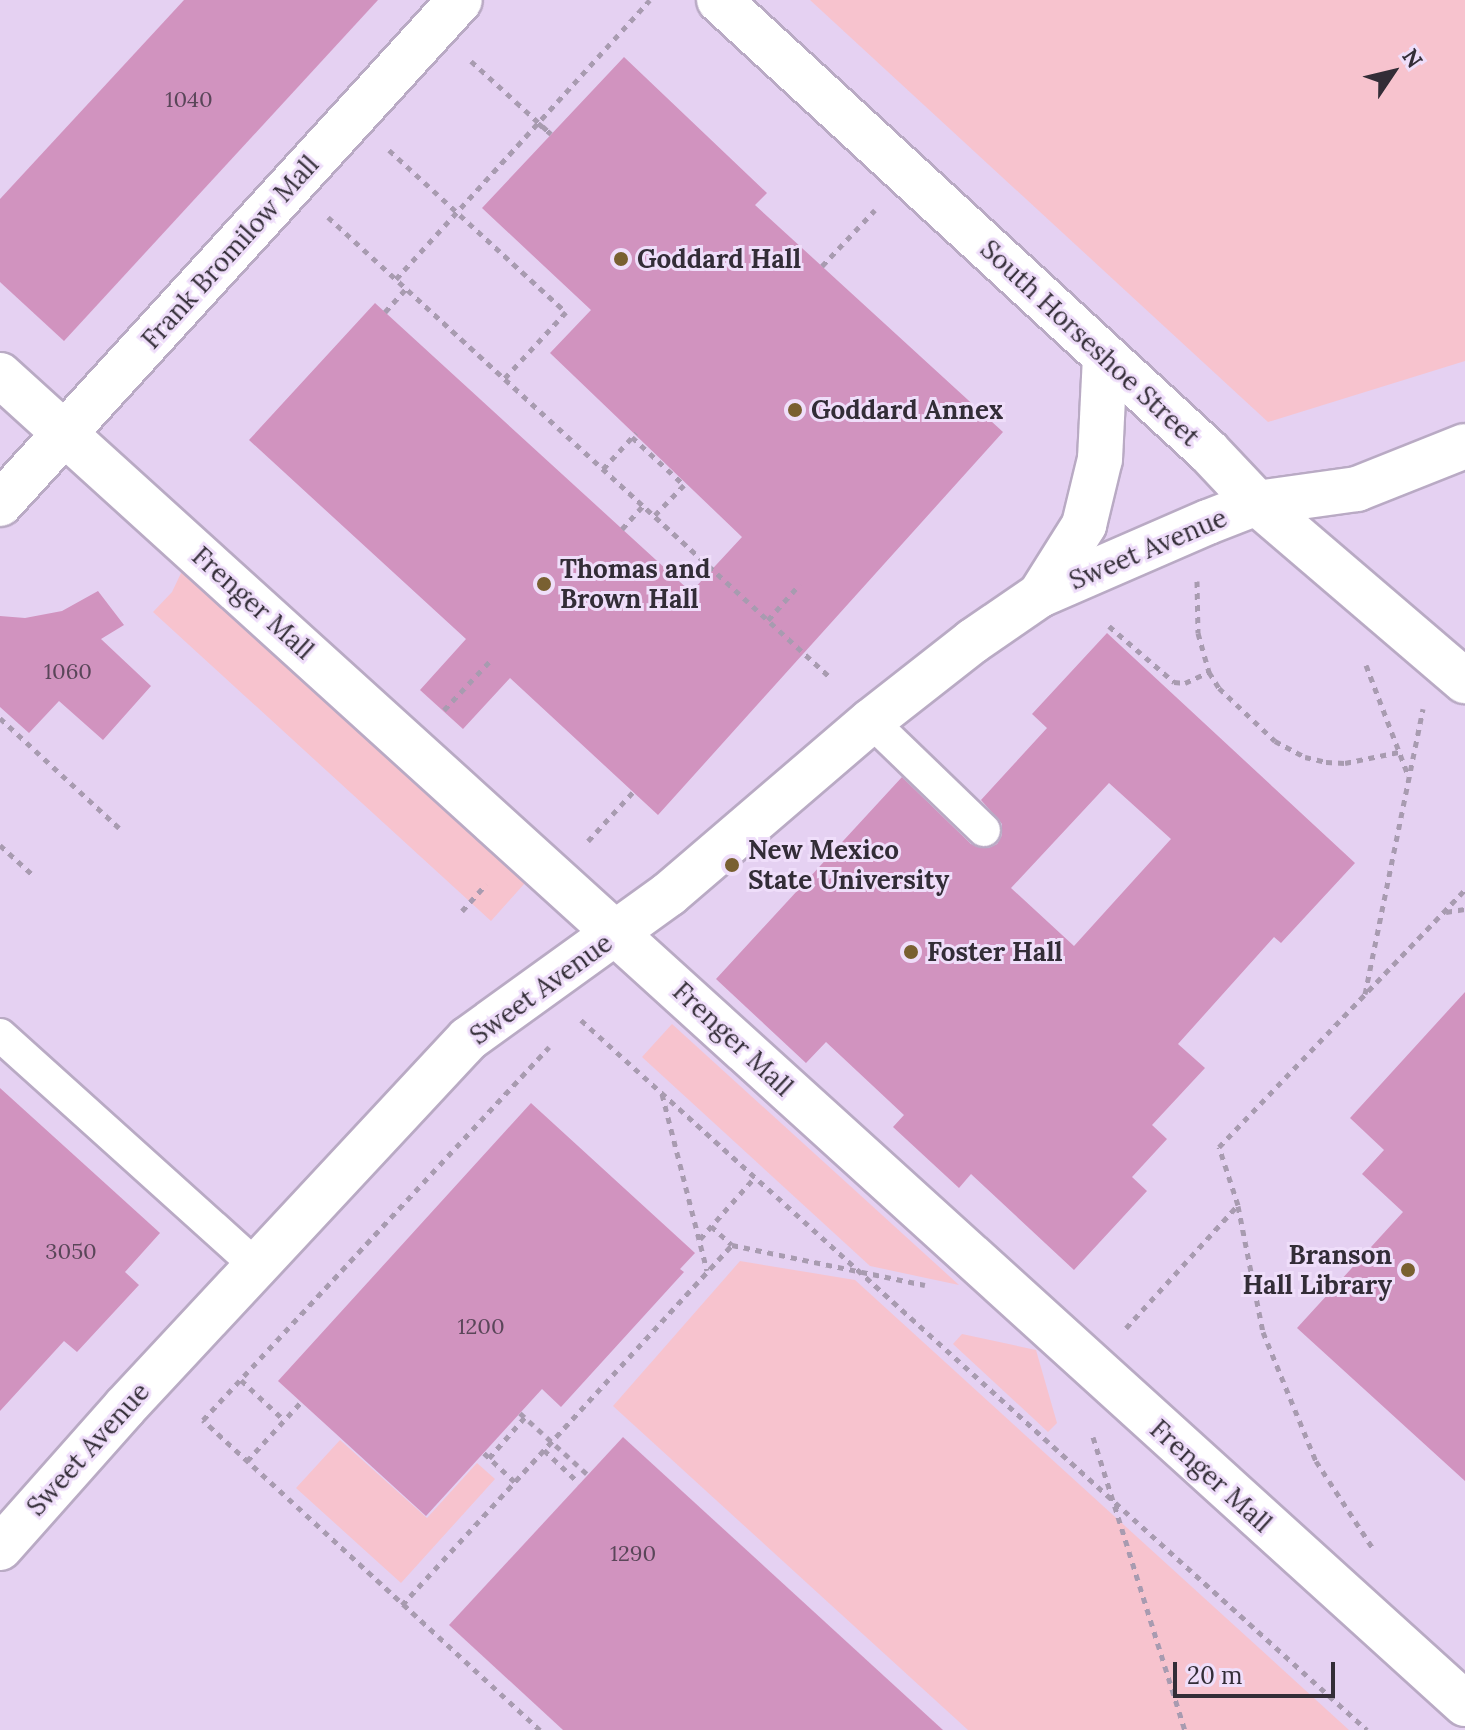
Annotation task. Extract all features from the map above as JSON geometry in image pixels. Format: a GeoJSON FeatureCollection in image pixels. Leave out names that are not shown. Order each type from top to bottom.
{"type":"FeatureCollection","features":[{"type":"Feature","properties":{"kind":"street","name":"South Horseshoe Street"},"geometry":{"type":"LineString","coordinates":[[719,0],[1208,451],[1257,503],[1450,668]]}},
{"type":"Feature","properties":{"kind":"street","name":"Frank Bromilow Mall"},"geometry":{"type":"LineString","coordinates":[[0,504],[448,14]]}},
{"type":"Feature","properties":{"kind":"street","name":"Sweet Avenue"},"geometry":{"type":"LineString","coordinates":[[1040,595],[1084,525],[1100,459],[1105,357]]}},
{"type":"Feature","properties":{"kind":"street","name":"Frenger Mall"},"geometry":{"type":"LineString","coordinates":[[0,375],[619,933],[1090,1367],[1465,1704]]}},
{"type":"Feature","properties":{"kind":"street","name":"Sweet Avenue"},"geometry":{"type":"LineString","coordinates":[[0,1548],[468,1039],[523,996],[619,933],[871,721],[973,641],[1040,595],[1257,503],[1357,489],[1465,446]]}},
{"type":"Feature","properties":{"kind":"lane"},"geometry":{"type":"LineString","coordinates":[[871,721],[984,830]]}},
{"type":"Feature","properties":{"kind":"lane"},"geometry":{"type":"LineString","coordinates":[[0,1035],[257,1266]]}},
{"type":"Feature","properties":{"kind":"path"},"geometry":{"type":"LineString","coordinates":[[396,279],[650,0]]}},
{"type":"Feature","properties":{"kind":"path"},"geometry":{"type":"LineString","coordinates":[[448,14],[516,102],[551,134],[538,123]]}},
{"type":"Feature","properties":{"kind":"path"},"geometry":{"type":"LineString","coordinates":[[353,117],[566,312],[504,379]]}},
{"type":"Feature","properties":{"kind":"path"},"geometry":{"type":"LineString","coordinates":[[292,184],[831,678]]}},
{"type":"Feature","properties":{"kind":"path"},"geometry":{"type":"LineString","coordinates":[[822,266],[884,200]]}},
{"type":"Feature","properties":{"kind":"path"},"geometry":{"type":"LineString","coordinates":[[385,312],[406,288]]}},
{"type":"Feature","properties":{"kind":"path"},"geometry":{"type":"LineString","coordinates":[[603,469],[634,435],[684,485],[654,516]]}},
{"type":"Feature","properties":{"kind":"path"},"geometry":{"type":"LineString","coordinates":[[622,529],[643,506]]}},
{"type":"Feature","properties":{"kind":"path"},"geometry":{"type":"LineString","coordinates":[[1197,581],[1198,633],[1209,672],[1219,688],[1275,741],[1305,757],[1345,763],[1399,752]]}},
{"type":"Feature","properties":{"kind":"path"},"geometry":{"type":"LineString","coordinates":[[768,620],[800,584]]}},
{"type":"Feature","properties":{"kind":"path"},"geometry":{"type":"LineString","coordinates":[[1109,626],[1174,682],[1185,683],[1209,672]]}},
{"type":"Feature","properties":{"kind":"path"},"geometry":{"type":"LineString","coordinates":[[1363,657],[1409,776]]}},
{"type":"Feature","properties":{"kind":"path"},"geometry":{"type":"LineString","coordinates":[[453,700],[490,661]]}},
{"type":"Feature","properties":{"kind":"path"},"geometry":{"type":"LineString","coordinates":[[1365,995],[1409,776],[1450,668]]}},
{"type":"Feature","properties":{"kind":"path"},"geometry":{"type":"LineString","coordinates":[[0,718],[119,828]]}},
{"type":"Feature","properties":{"kind":"path"},"geometry":{"type":"LineString","coordinates":[[555,876],[633,792]]}},
{"type":"Feature","properties":{"kind":"path"},"geometry":{"type":"LineString","coordinates":[[0,845],[33,875]]}},
{"type":"Feature","properties":{"kind":"path"},"geometry":{"type":"LineString","coordinates":[[1381,1561],[1316,1461],[1269,1347],[1238,1205],[1219,1147],[1465,890]]}},
{"type":"Feature","properties":{"kind":"path"},"geometry":{"type":"LineString","coordinates":[[462,911],[467,905]]}},
{"type":"Feature","properties":{"kind":"path"},"geometry":{"type":"LineString","coordinates":[[1444,912],[1465,909]]}},
{"type":"Feature","properties":{"kind":"path"},"geometry":{"type":"LineString","coordinates":[[577,1016],[1367,1730]]}},
{"type":"Feature","properties":{"kind":"path"},"geometry":{"type":"LineString","coordinates":[[540,1730],[203,1420],[556,1040]]}},
{"type":"Feature","properties":{"kind":"path"},"geometry":{"type":"LineString","coordinates":[[662,1094],[707,1271]]}},
{"type":"Feature","properties":{"kind":"path"},"geometry":{"type":"LineString","coordinates":[[700,1239],[755,1177]]}},
{"type":"Feature","properties":{"kind":"path"},"geometry":{"type":"LineString","coordinates":[[1090,1367],[1238,1205]]}},
{"type":"Feature","properties":{"kind":"path"},"geometry":{"type":"LineString","coordinates":[[711,1226],[732,1245],[935,1287]]}},
{"type":"Feature","properties":{"kind":"path"},"geometry":{"type":"LineString","coordinates":[[402,1605],[732,1245]]}},
{"type":"Feature","properties":{"kind":"path"},"geometry":{"type":"LineString","coordinates":[[240,1380],[284,1420]]}},
{"type":"Feature","properties":{"kind":"path"},"geometry":{"type":"LineString","coordinates":[[247,1461],[301,1402]]}},
{"type":"Feature","properties":{"kind":"path"},"geometry":{"type":"LineString","coordinates":[[515,1482],[486,1455],[523,1415],[587,1474]]}},
{"type":"Feature","properties":{"kind":"path"},"geometry":{"type":"LineString","coordinates":[[1090,1428],[1185,1730]]}},
{"type":"Feature","properties":{"kind":"path"},"geometry":{"type":"LineString","coordinates":[[544,1450],[579,1483]]}},
{"type":"Feature","properties":{"kind":"shaded area","name":"New Mexico State University"},"geometry":{"type":"Polygon","coordinates":[[[0,0],[1465,0],[1465,1730],[0,1730],[0,0]]]}},
{"type":"Feature","properties":{"kind":"shaded area"},"geometry":{"type":"Polygon","coordinates":[[[810,0],[1465,0],[1465,361],[1268,422],[810,0]]]}},
{"type":"Feature","properties":{"kind":"shaded area"},"geometry":{"type":"Polygon","coordinates":[[[182,571],[525,883],[491,921],[153,612],[172,592],[182,571]]]}},
{"type":"Feature","properties":{"kind":"shaded area"},"geometry":{"type":"Polygon","coordinates":[[[672,1024],[959,1285],[870,1266],[642,1057],[672,1024]]]}},
{"type":"Feature","properties":{"kind":"shaded area"},"geometry":{"type":"Polygon","coordinates":[[[740,1261],[855,1280],[1349,1730],[968,1730],[613,1406],[740,1261]]]}},
{"type":"Feature","properties":{"kind":"shaded area"},"geometry":{"type":"Polygon","coordinates":[[[962,1334],[1036,1350],[1057,1423],[1048,1432],[953,1344],[962,1334]]]}},
{"type":"Feature","properties":{"kind":"shaded area"},"geometry":{"type":"Polygon","coordinates":[[[340,1440],[427,1518],[477,1463],[495,1479],[401,1583],[296,1488],[340,1440]]]}},
{"type":"Feature","properties":{"kind":"building"},"geometry":{"type":"Polygon","coordinates":[[[184,0],[378,0],[64,341],[0,282],[0,199],[184,0]]]}},
{"type":"Feature","properties":{"kind":"building"},"geometry":{"type":"Polygon","coordinates":[[[624,57],[767,193],[755,205],[1003,432],[658,815],[510,678],[463,729],[420,690],[466,639],[249,440],[375,303],[691,592],[742,537],[550,353],[591,310],[482,208],[624,57]]]}},
{"type":"Feature","properties":{"kind":"building"},"geometry":{"type":"Polygon","coordinates":[[[98,591],[124,625],[101,639],[151,686],[103,740],[59,701],[29,733],[0,707],[0,616],[25,618],[62,611],[98,591]]]}},
{"type":"Feature","properties":{"kind":"building","name":"Foster Hall"},"geometry":{"type":"Polygon","coordinates":[[[1107,633],[1355,863],[1281,943],[1274,937],[1178,1044],[1205,1068],[1152,1125],[1167,1139],[1132,1177],[1147,1191],[1074,1270],[971,1174],[959,1188],[893,1127],[904,1115],[826,1042],[806,1063],[716,979],[902,777],[971,844],[988,848],[997,844],[1002,835],[1002,824],[981,800],[1047,728],[1032,714],[1107,633]],[[1109,783],[1011,888],[1074,946],[1171,839],[1109,783]]]}},
{"type":"Feature","properties":{"kind":"building","name":"Branson Hall Library"},"geometry":{"type":"Polygon","coordinates":[[[1465,992],[1465,1481],[1297,1328],[1403,1212],[1362,1174],[1384,1150],[1350,1118],[1465,992]]]}},
{"type":"Feature","properties":{"kind":"building"},"geometry":{"type":"Polygon","coordinates":[[[0,1088],[160,1233],[125,1272],[139,1285],[77,1352],[64,1341],[0,1411],[0,1088]]]}},
{"type":"Feature","properties":{"kind":"building"},"geometry":{"type":"Polygon","coordinates":[[[531,1103],[695,1253],[680,1269],[684,1272],[561,1407],[542,1389],[426,1516],[278,1381],[531,1103]]]}},
{"type":"Feature","properties":{"kind":"building"},"geometry":{"type":"Polygon","coordinates":[[[623,1437],[943,1730],[563,1730],[449,1625],[623,1437]]]}},
{"type":"Feature","properties":{"kind":"place","name":"Goddard Hall"},"geometry":{"type":"Point","coordinates":[621,259]}},
{"type":"Feature","properties":{"kind":"place","name":"Goddard Annex"},"geometry":{"type":"Point","coordinates":[795,410]}},
{"type":"Feature","properties":{"kind":"place","name":"Thomas and Brown Hall"},"geometry":{"type":"Point","coordinates":[544,584]}},
{"type":"Feature","properties":{"kind":"place","name":"New Mexico State University"},"geometry":{"type":"Point","coordinates":[732,865]}},
{"type":"Feature","properties":{"kind":"place","name":"Foster Hall"},"geometry":{"type":"Point","coordinates":[911,952]}},
{"type":"Feature","properties":{"kind":"place","name":"Branson Hall Library"},"geometry":{"type":"Point","coordinates":[1408,1270]}}]}
